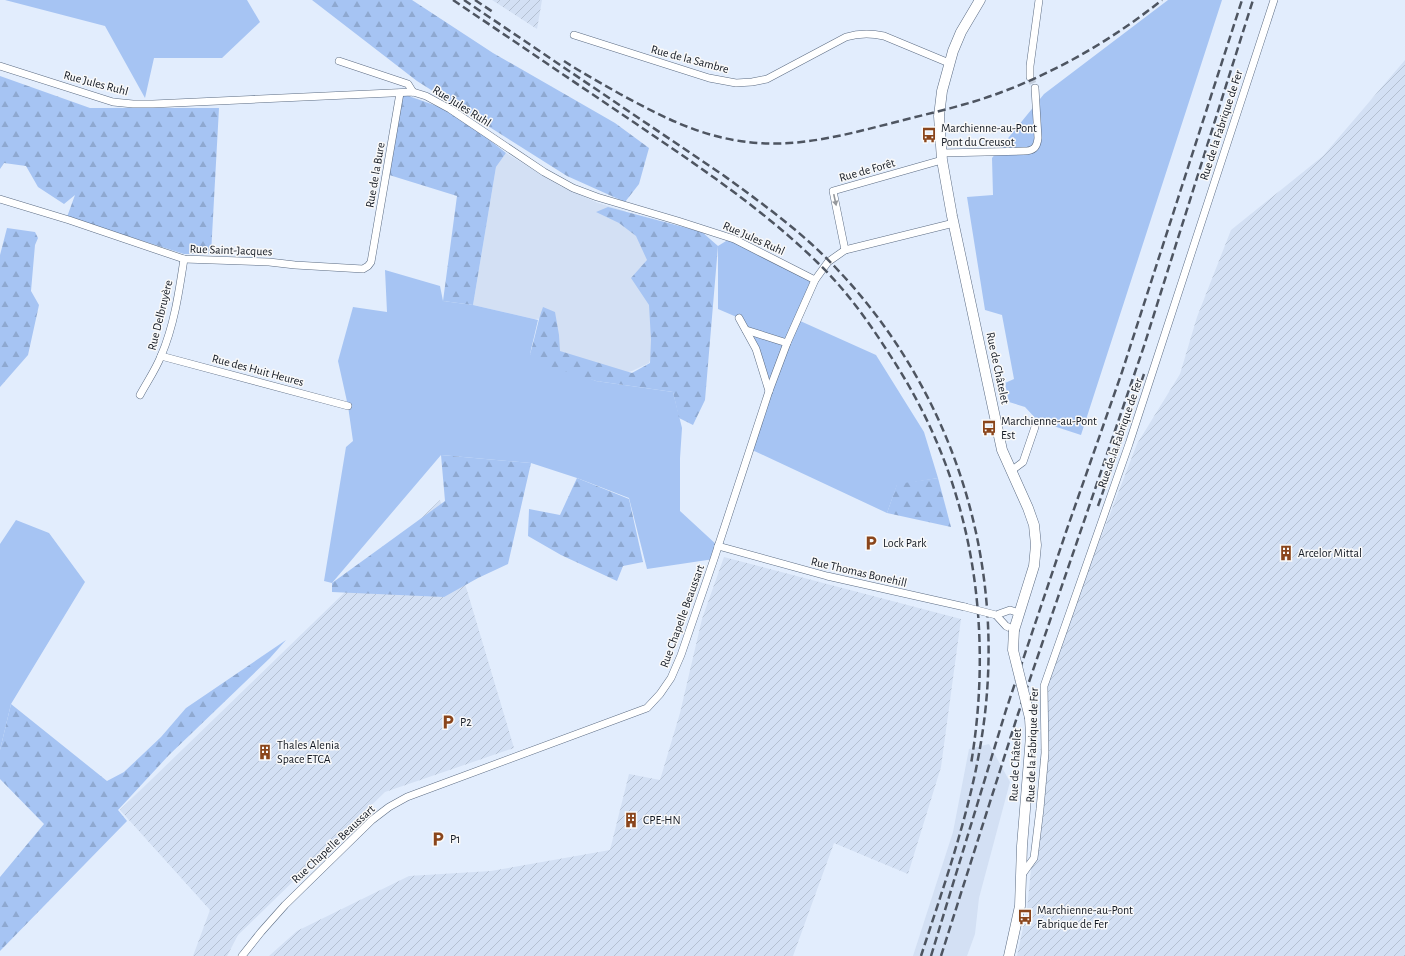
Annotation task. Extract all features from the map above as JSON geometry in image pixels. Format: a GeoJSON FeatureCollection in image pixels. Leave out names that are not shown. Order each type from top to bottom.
{"type":"FeatureCollection","features":[{"type":"Feature","properties":{"kind":"main road","name":"Rue de Châtelet"},"geometry":{"type":"LineString","coordinates":[[980,0],[961,32],[949,63],[942,91],[939,116],[942,157],[954,223],[1002,450],[1028,508],[1034,525],[1036,545],[1034,566],[1014,630],[1013,650],[1030,718],[1031,736],[1020,906],[1009,956]]}},
{"type":"Feature","properties":{"kind":"street"},"geometry":{"type":"LineString","coordinates":[[1030,77],[1030,66],[1039,0]]}},
{"type":"Feature","properties":{"kind":"street","name":"Rue de la Fabrique de Fer"},"geometry":{"type":"LineString","coordinates":[[1021,876],[1034,858],[1040,809],[1044,753],[1044,686],[1129,444],[1274,0]]}},
{"type":"Feature","properties":{"kind":"street","name":"Rue de la Sambre"},"geometry":{"type":"LineString","coordinates":[[574,35],[709,78],[736,83],[767,79],[846,37],[864,33],[877,34],[949,63]]}},
{"type":"Feature","properties":{"kind":"street"},"geometry":{"type":"LineString","coordinates":[[339,61],[408,84],[413,92]]}},
{"type":"Feature","properties":{"kind":"street","name":"Rue Jules Ruhl"},"geometry":{"type":"LineString","coordinates":[[0,66],[113,102],[133,104],[413,92],[426,96],[450,110],[544,172],[573,188],[597,198],[678,221],[734,240],[815,280]]}},
{"type":"Feature","properties":{"kind":"street"},"geometry":{"type":"LineString","coordinates":[[942,157],[1024,152],[1035,148],[1038,143],[1035,88]]}},
{"type":"Feature","properties":{"kind":"street","name":"Rue de la Bure"},"geometry":{"type":"LineString","coordinates":[[371,262],[400,93]]}},
{"type":"Feature","properties":{"kind":"street","name":"Rue de Forêt"},"geometry":{"type":"LineString","coordinates":[[845,250],[833,191],[942,157]]}},
{"type":"Feature","properties":{"kind":"street","name":"Rue Saint-Jacques"},"geometry":{"type":"LineString","coordinates":[[0,199],[69,220],[184,259],[269,262],[363,269],[371,262]]}},
{"type":"Feature","properties":{"kind":"street","name":"Rue Chapelle Beaussart"},"geometry":{"type":"LineString","coordinates":[[242,956],[285,905],[372,820],[389,807],[407,797],[647,708],[660,694],[671,678],[679,661],[769,391],[787,344],[815,280],[828,262],[845,250],[954,223]]}},
{"type":"Feature","properties":{"kind":"street","name":"Rue Delbruyère"},"geometry":{"type":"LineString","coordinates":[[140,395],[161,356],[178,296],[184,259]]}},
{"type":"Feature","properties":{"kind":"street"},"geometry":{"type":"LineString","coordinates":[[739,318],[756,349],[769,391]]}},
{"type":"Feature","properties":{"kind":"street"},"geometry":{"type":"LineString","coordinates":[[746,330],[787,344]]}},
{"type":"Feature","properties":{"kind":"street","name":"Rue des Huit Heures"},"geometry":{"type":"LineString","coordinates":[[161,356],[348,406]]}},
{"type":"Feature","properties":{"kind":"street"},"geometry":{"type":"LineString","coordinates":[[1011,471],[1023,462],[1035,427]]}},
{"type":"Feature","properties":{"kind":"street","name":"Rue Thomas Bonehill"},"geometry":{"type":"LineString","coordinates":[[718,546],[827,576],[996,615],[1006,626],[1014,630]]}},
{"type":"Feature","properties":{"kind":"street","name":"Rue Thomas Bonehill"},"geometry":{"type":"LineString","coordinates":[[996,615],[1010,610],[1019,613]]}},
{"type":"Feature","properties":{"kind":"shaded area"},"geometry":{"type":"Polygon","coordinates":[[[492,0],[542,0],[537,29],[492,0]]]}},
{"type":"Feature","properties":{"kind":"shaded area","name":"Arcelor Mittal"},"geometry":{"type":"Polygon","coordinates":[[[1405,60],[1405,956],[1017,956],[1027,909],[1038,800],[1043,701],[1068,623],[1137,444],[1180,374],[1197,317],[1231,230],[1323,156],[1405,60]]]}},
{"type":"Feature","properties":{"kind":"shaded area"},"geometry":{"type":"Polygon","coordinates":[[[506,153],[560,186],[598,203],[625,211],[647,232],[653,351],[649,363],[622,374],[559,357],[552,318],[534,319],[473,305],[496,167],[506,153]]]}},
{"type":"Feature","properties":{"kind":"shaded area","name":"Thales Alenia Space ETCA"},"geometry":{"type":"Polygon","coordinates":[[[440,500],[514,748],[385,792],[238,935],[227,956],[193,956],[210,910],[120,810],[440,500]]]}},
{"type":"Feature","properties":{"kind":"shaded area"},"geometry":{"type":"Polygon","coordinates":[[[724,557],[961,619],[941,767],[908,874],[834,843],[793,956],[269,956],[297,931],[409,876],[491,871],[610,850],[629,774],[660,780],[680,713],[702,619],[724,557]]]}},
{"type":"Feature","properties":{"kind":"shaded area"},"geometry":{"type":"Polygon","coordinates":[[[989,744],[1010,782],[979,898],[975,934],[967,956],[913,956],[953,832],[969,749],[989,744]]]}},
{"type":"Feature","properties":{"kind":"green space"},"geometry":{"type":"Polygon","coordinates":[[[5,0],[247,0],[260,22],[222,58],[154,58],[145,98],[105,26],[5,0]]]}},
{"type":"Feature","properties":{"kind":"green space"},"geometry":{"type":"Polygon","coordinates":[[[312,0],[412,0],[493,53],[615,123],[649,148],[639,184],[625,202],[567,176],[417,81],[312,0]]]}},
{"type":"Feature","properties":{"kind":"green space"},"geometry":{"type":"Polygon","coordinates":[[[1168,0],[1222,0],[1081,435],[1038,421],[1025,407],[1009,402],[1005,383],[1014,379],[1002,315],[985,310],[967,197],[993,195],[992,158],[1044,94],[1168,0]]]}},
{"type":"Feature","properties":{"kind":"green space"},"geometry":{"type":"Polygon","coordinates":[[[0,76],[90,108],[219,108],[211,254],[184,254],[67,217],[75,195],[64,204],[38,187],[26,166],[4,163],[0,169],[0,76]]]}},
{"type":"Feature","properties":{"kind":"green space"},"geometry":{"type":"Polygon","coordinates":[[[400,93],[454,112],[506,153],[496,167],[473,305],[443,301],[457,196],[386,174],[400,93]]]}},
{"type":"Feature","properties":{"kind":"green space"},"geometry":{"type":"Polygon","coordinates":[[[608,207],[702,232],[718,246],[705,400],[693,425],[679,418],[673,392],[596,381],[541,364],[530,354],[543,307],[555,312],[560,351],[632,373],[650,363],[651,340],[649,305],[631,278],[647,260],[636,236],[619,223],[596,212],[608,207]]]}},
{"type":"Feature","properties":{"kind":"green space"},"geometry":{"type":"Polygon","coordinates":[[[7,228],[35,232],[38,238],[35,245],[31,291],[39,305],[28,355],[0,387],[0,255],[7,228]]]}},
{"type":"Feature","properties":{"kind":"green space"},"geometry":{"type":"Polygon","coordinates":[[[731,238],[815,280],[798,320],[876,355],[924,432],[938,478],[897,485],[887,513],[750,449],[770,388],[739,318],[718,309],[718,246],[731,238]]]}},
{"type":"Feature","properties":{"kind":"green space"},"geometry":{"type":"Polygon","coordinates":[[[385,270],[440,286],[443,301],[473,305],[538,320],[530,354],[596,381],[673,392],[682,428],[680,458],[680,511],[718,546],[714,559],[647,569],[629,498],[577,478],[531,463],[441,455],[332,583],[324,581],[346,447],[353,441],[348,406],[338,361],[353,307],[387,312],[385,270]]]}},
{"type":"Feature","properties":{"kind":"green space"},"geometry":{"type":"Polygon","coordinates":[[[441,455],[531,463],[508,564],[478,578],[444,597],[332,592],[332,583],[445,501],[441,455]]]}},
{"type":"Feature","properties":{"kind":"green space"},"geometry":{"type":"Polygon","coordinates":[[[577,478],[629,499],[643,562],[623,566],[617,581],[561,555],[528,536],[529,509],[560,515],[577,478]]]}},
{"type":"Feature","properties":{"kind":"green space"},"geometry":{"type":"Polygon","coordinates":[[[938,478],[951,527],[887,513],[897,484],[938,478]]]}},
{"type":"Feature","properties":{"kind":"green space"},"geometry":{"type":"Polygon","coordinates":[[[16,520],[49,533],[85,582],[11,704],[0,750],[0,544],[16,520]]]}},
{"type":"Feature","properties":{"kind":"green space"},"geometry":{"type":"Polygon","coordinates":[[[286,640],[270,658],[169,755],[118,810],[127,821],[0,951],[0,877],[44,824],[0,779],[0,750],[11,704],[107,781],[124,772],[161,737],[186,708],[286,640]]]}},
{"type":"Feature","properties":{"kind":"tunnel"},"geometry":{"type":"LineString","coordinates":[[1030,77],[1035,88]]}},
{"type":"Feature","properties":{"kind":"railway"},"geometry":{"type":"LineString","coordinates":[[453,0],[682,155],[753,206],[797,243],[828,273],[863,315],[878,337],[908,384],[933,432],[952,483],[972,562],[980,642],[976,724],[971,764]]}},
{"type":"Feature","properties":{"kind":"railway"},"geometry":{"type":"LineString","coordinates":[[464,0],[723,175],[810,242],[836,268],[877,316],[912,368],[940,424],[962,482],[978,542],[987,603],[988,666],[983,729],[972,787],[957,844],[921,956]]}},
{"type":"Feature","properties":{"kind":"railway"},"geometry":{"type":"LineString","coordinates":[[475,0],[493,12]]}},
{"type":"Feature","properties":{"kind":"railway"},"geometry":{"type":"LineString","coordinates":[[564,61],[634,101],[690,128],[719,137],[754,143],[793,143],[812,141],[869,129],[960,106],[1002,92],[1065,64],[1124,28],[1162,0]]}},
{"type":"Feature","properties":{"kind":"railway"},"geometry":{"type":"LineString","coordinates":[[931,956],[1006,710],[1122,372],[1242,0]]}},
{"type":"Feature","properties":{"kind":"railway"},"geometry":{"type":"LineString","coordinates":[[941,956],[1018,714],[1144,346],[1253,0]]}},
{"type":"Feature","properties":{"kind":"railway"},"geometry":{"type":"LineString","coordinates":[[1098,506],[1144,374]]}},
{"type":"Feature","properties":{"kind":"place","name":"Marchienne-au-Pont Pont du Creusot"},"geometry":{"type":"Point","coordinates":[929,135]}},
{"type":"Feature","properties":{"kind":"place","name":"Marchienne-au-Pont Est"},"geometry":{"type":"Point","coordinates":[989,428]}},
{"type":"Feature","properties":{"kind":"place","name":"Lock Park"},"geometry":{"type":"Point","coordinates":[871,543]}},
{"type":"Feature","properties":{"kind":"place","name":"Arcelor Mittal"},"geometry":{"type":"Point","coordinates":[1286,553]}},
{"type":"Feature","properties":{"kind":"place","name":"P2"},"geometry":{"type":"Point","coordinates":[448,722]}},
{"type":"Feature","properties":{"kind":"place","name":"Thales Alenia Space ETCA"},"geometry":{"type":"Point","coordinates":[265,752]}},
{"type":"Feature","properties":{"kind":"place","name":"CPE-HN"},"geometry":{"type":"Point","coordinates":[631,820]}},
{"type":"Feature","properties":{"kind":"place","name":"P1"},"geometry":{"type":"Point","coordinates":[438,839]}},
{"type":"Feature","properties":{"kind":"place","name":"Marchienne-au-Pont Fabrique de Fer"},"geometry":{"type":"Point","coordinates":[1025,917]}}]}
